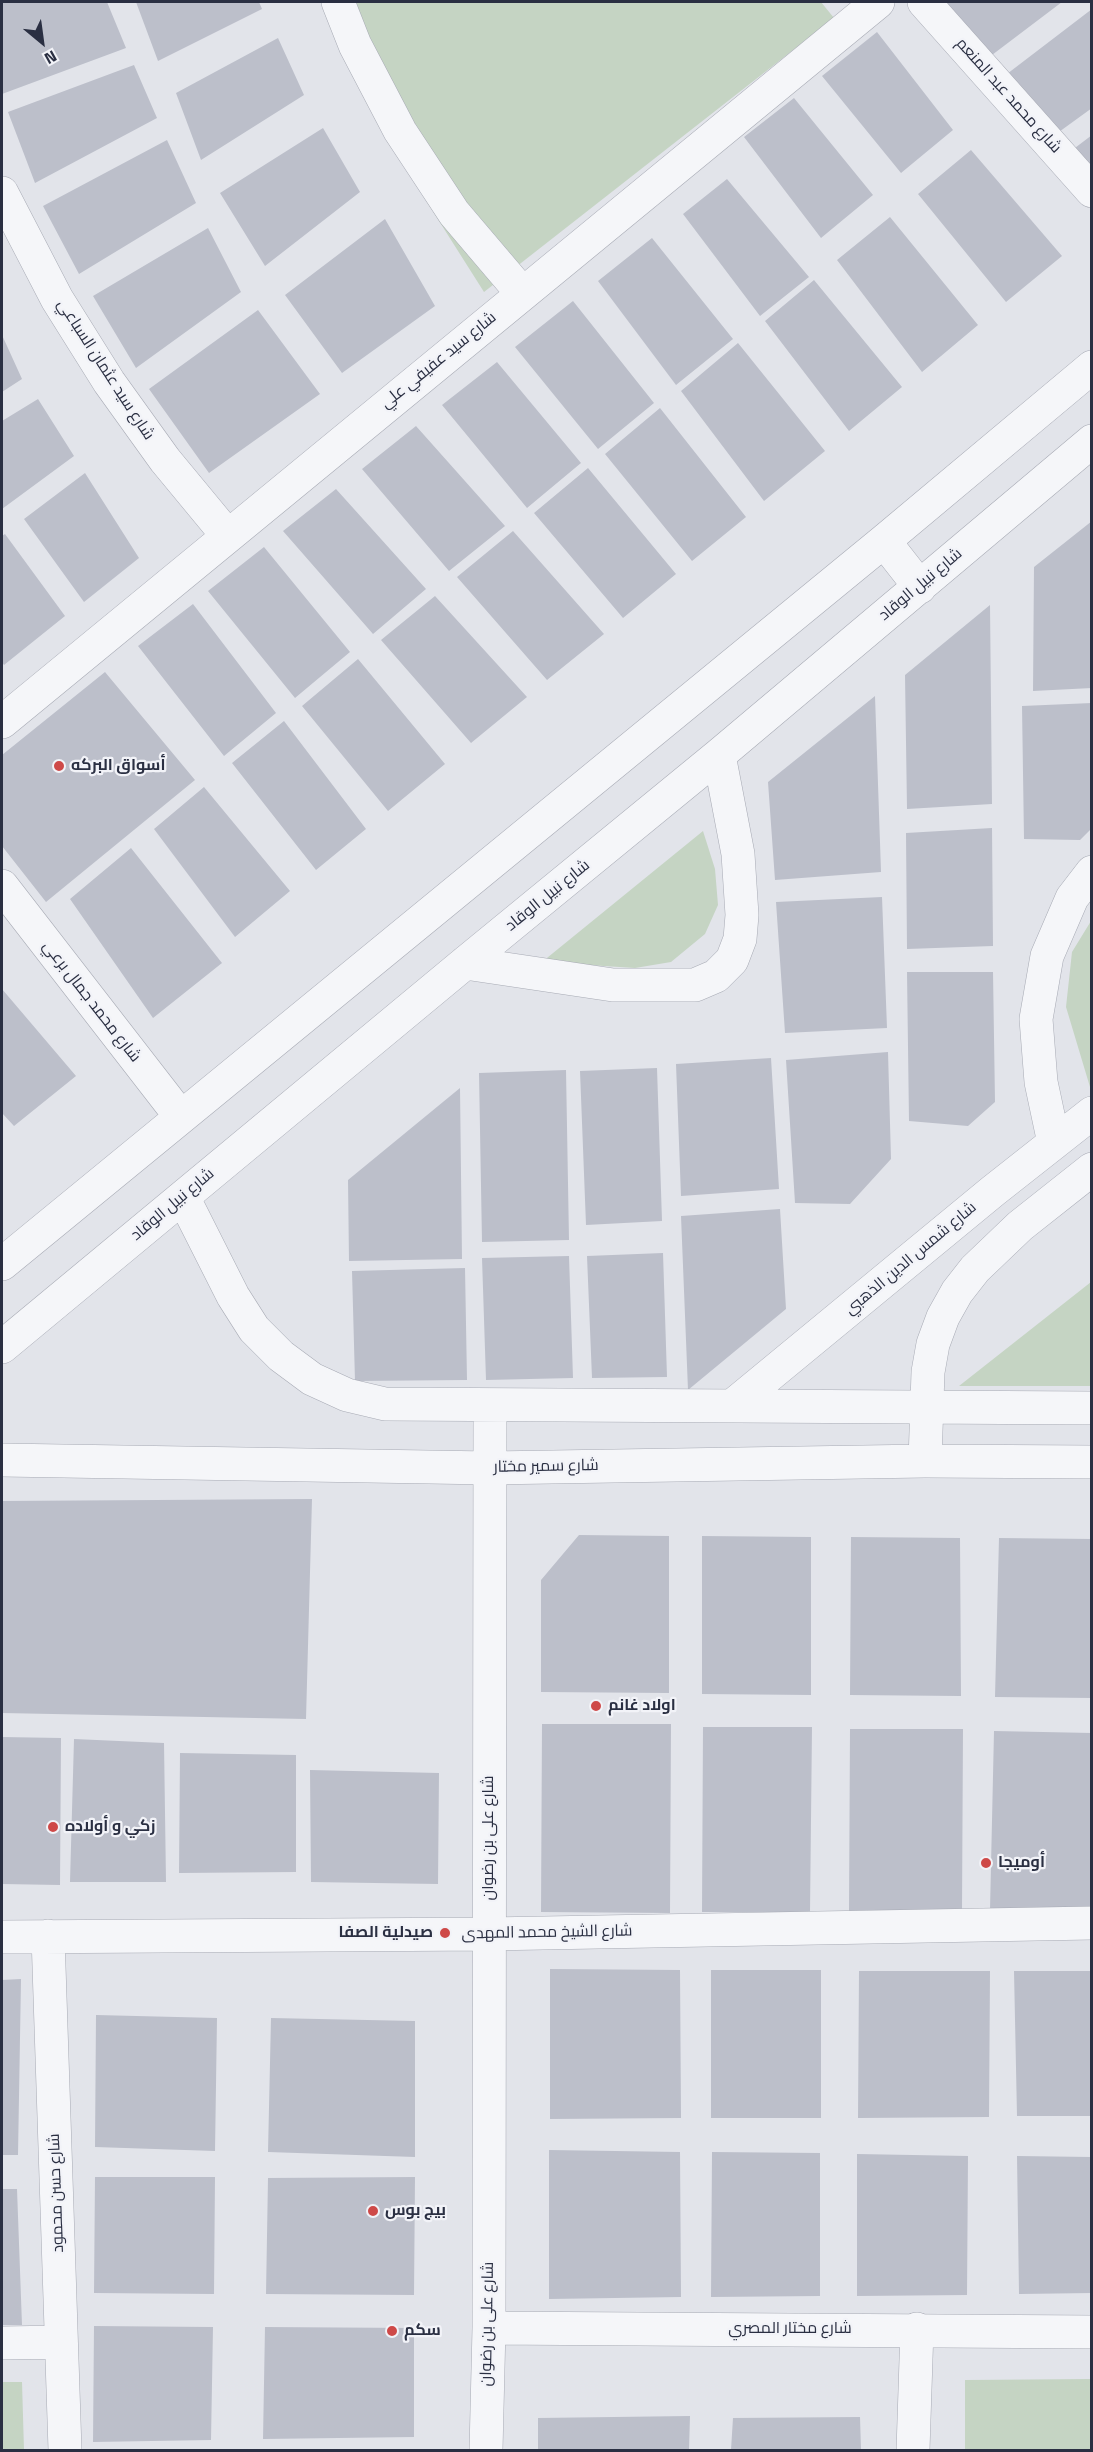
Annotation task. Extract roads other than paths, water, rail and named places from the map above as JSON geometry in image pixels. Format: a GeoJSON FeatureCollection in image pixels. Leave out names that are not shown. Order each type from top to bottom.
{"type":"FeatureCollection","features":[{"type":"Feature","properties":{"kind":"street"},"geometry":{"type":"LineString","coordinates":[[338,2],[355,45],[400,131],[454,213],[522,293]]}},
{"type":"Feature","properties":{"kind":"street","name":"شارع سيد عفيفي علي"},"geometry":{"type":"LineString","coordinates":[[2,722],[878,2]]}},
{"type":"Feature","properties":{"kind":"street","name":"شارع محمد عبد المنعم"},"geometry":{"type":"LineString","coordinates":[[924,2],[1092,191]]}},
{"type":"Feature","properties":{"kind":"street","name":"شارع سيد عثمان السباعي"},"geometry":{"type":"LineString","coordinates":[[2,193],[57,299],[109,382],[165,460],[227,535]]}},
{"type":"Feature","properties":{"kind":"street"},"geometry":{"type":"LineString","coordinates":[[2,1264],[1092,367]]}},
{"type":"Feature","properties":{"kind":"street","name":"شارع نبيل الوقاد"},"geometry":{"type":"LineString","coordinates":[[2,1347],[465,963],[719,756],[1092,441]]}},
{"type":"Feature","properties":{"kind":"street"},"geometry":{"type":"LineString","coordinates":[[884,540],[920,587]]}},
{"type":"Feature","properties":{"kind":"street"},"geometry":{"type":"LineString","coordinates":[[465,963],[613,985],[695,985],[716,976],[732,960],[740,939],[742,915],[738,854],[719,756]]}},
{"type":"Feature","properties":{"kind":"street"},"geometry":{"type":"LineString","coordinates":[[1054,1143],[1041,1082],[1036,1019],[1047,956],[1072,898],[1092,872]]}},
{"type":"Feature","properties":{"kind":"street","name":"شارع محمد جمال برعي"},"geometry":{"type":"LineString","coordinates":[[2,886],[181,1117]]}},
{"type":"Feature","properties":{"kind":"street","name":"شارع شمس الدين الذهبي"},"geometry":{"type":"LineString","coordinates":[[732,1406],[993,1191],[1092,1113]]}},
{"type":"Feature","properties":{"kind":"street"},"geometry":{"type":"LineString","coordinates":[[925,1461],[928,1372],[933,1344],[943,1317],[957,1292],[975,1269],[1020,1226],[1092,1169]]}},
{"type":"Feature","properties":{"kind":"street"},"geometry":{"type":"LineString","coordinates":[[993,1191],[1020,1226]]}},
{"type":"Feature","properties":{"kind":"street"},"geometry":{"type":"LineString","coordinates":[[183,1197],[233,1296],[254,1329],[281,1356],[312,1379],[347,1395],[385,1404],[1092,1408]]}},
{"type":"Feature","properties":{"kind":"street","name":"شارع على بن رضوان"},"geometry":{"type":"LineString","coordinates":[[486,2451],[489,2328],[490,1405]]}},
{"type":"Feature","properties":{"kind":"street","name":"شارع سمير مختار"},"geometry":{"type":"LineString","coordinates":[[2,1460],[490,1468],[925,1461],[1092,1462]]}},
{"type":"Feature","properties":{"kind":"street","name":"شارع الشيخ محمد المهدى"},"geometry":{"type":"LineString","coordinates":[[2,1937],[489,1934],[1092,1923]]}},
{"type":"Feature","properties":{"kind":"street","name":"شارع حسن محمود"},"geometry":{"type":"LineString","coordinates":[[48,1936],[65,2451]]}},
{"type":"Feature","properties":{"kind":"street","name":"شارع مختار المصري"},"geometry":{"type":"LineString","coordinates":[[489,2328],[1092,2332]]}},
{"type":"Feature","properties":{"kind":"street"},"geometry":{"type":"LineString","coordinates":[[913,2451],[917,2330]]}},
{"type":"Feature","properties":{"kind":"street"},"geometry":{"type":"LineString","coordinates":[[2,2343],[61,2342]]}},
{"type":"Feature","properties":{"kind":"place","name":"أسواق البركه"},"geometry":{"type":"Point","coordinates":[59,766]}},
{"type":"Feature","properties":{"kind":"place","name":"اولاد غانم"},"geometry":{"type":"Point","coordinates":[596,1706]}},
{"type":"Feature","properties":{"kind":"place","name":"زكي و أولاده"},"geometry":{"type":"Point","coordinates":[53,1827]}},
{"type":"Feature","properties":{"kind":"place","name":"أوميجا"},"geometry":{"type":"Point","coordinates":[986,1863]}},
{"type":"Feature","properties":{"kind":"place","name":"صيدلية الصفا"},"geometry":{"type":"Point","coordinates":[445,1933]}},
{"type":"Feature","properties":{"kind":"place","name":"بيج بوس"},"geometry":{"type":"Point","coordinates":[373,2211]}},
{"type":"Feature","properties":{"kind":"place","name":"سكم"},"geometry":{"type":"Point","coordinates":[392,2331]}}]}
